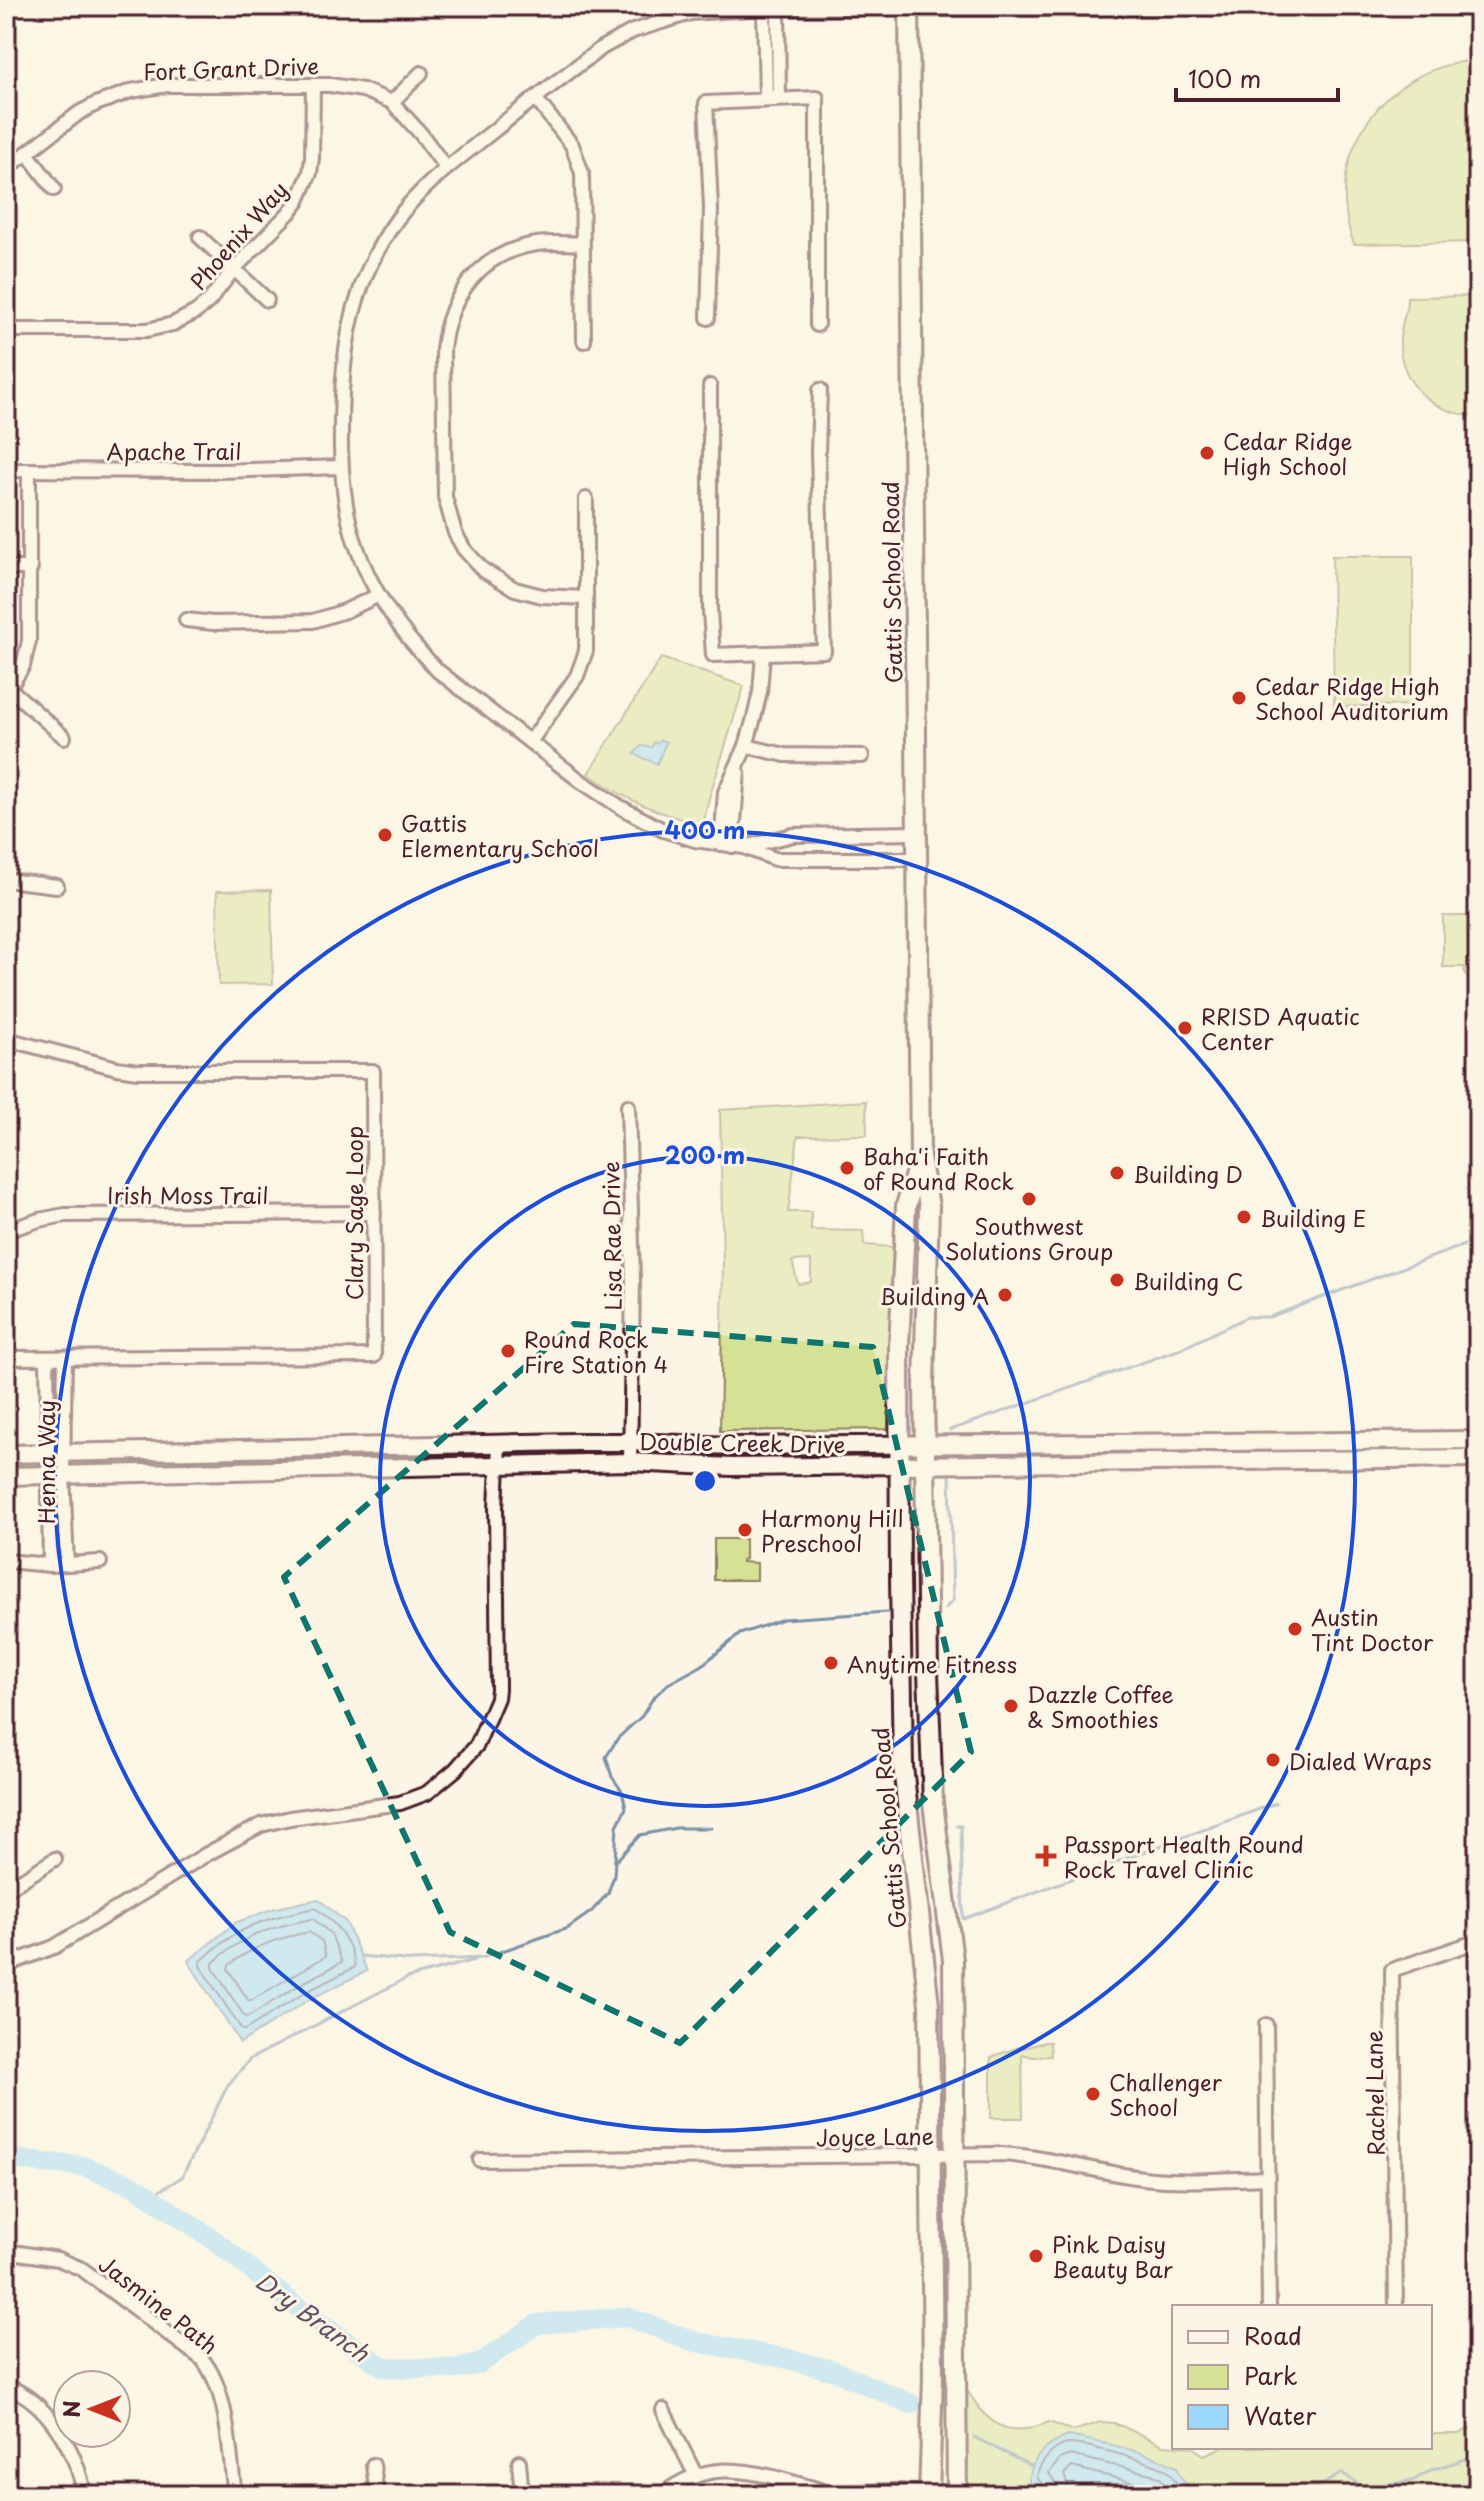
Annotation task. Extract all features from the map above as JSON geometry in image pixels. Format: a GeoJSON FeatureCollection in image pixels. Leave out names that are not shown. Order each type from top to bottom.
{"type":"FeatureCollection","features":[{"type":"Feature","properties":{"kind":"main road","name":"Gattis School Road"},"geometry":{"type":"LineString","coordinates":[[909,7],[920,1158],[929,1206],[924,1384],[928,1672],[933,1803],[953,1960],[957,2495]]}},
{"type":"Feature","properties":{"kind":"main road","name":"Gattis School Road"},"geometry":{"type":"LineString","coordinates":[[920,1158],[906,1206],[899,1346],[900,1578],[903,1766],[929,2005],[933,2376],[930,2494]]}},
{"type":"Feature","properties":{"kind":"street"},"geometry":{"type":"LineString","coordinates":[[918,859],[784,859],[663,830],[582,782],[438,671],[400,628],[379,595],[356,545],[348,518],[341,467],[342,373],[358,296],[368,269],[398,218],[446,168],[603,47],[633,31],[691,13],[771,8],[1240,6]]}},
{"type":"Feature","properties":{"kind":"street"},"geometry":{"type":"LineString","coordinates":[[771,8],[772,99]]}},
{"type":"Feature","properties":{"kind":"street"},"geometry":{"type":"LineString","coordinates":[[392,102],[421,73]]}},
{"type":"Feature","properties":{"kind":"street","name":"Fort Grant Drive"},"geometry":{"type":"LineString","coordinates":[[6,169],[79,113],[131,91],[167,85],[313,85],[363,90],[392,102],[446,168]]}},
{"type":"Feature","properties":{"kind":"street","name":"Phoenix Way"},"geometry":{"type":"LineString","coordinates":[[6,330],[156,328],[173,324],[196,312],[289,213],[305,187],[312,158],[313,85]]}},
{"type":"Feature","properties":{"kind":"street"},"geometry":{"type":"LineString","coordinates":[[535,98],[568,138],[579,158],[583,180],[584,341]]}},
{"type":"Feature","properties":{"kind":"street"},"geometry":{"type":"LineString","coordinates":[[708,318],[711,208],[706,103],[817,98],[817,325]]}},
{"type":"Feature","properties":{"kind":"street"},"geometry":{"type":"LineString","coordinates":[[27,153],[54,189]]}},
{"type":"Feature","properties":{"kind":"street"},"geometry":{"type":"LineString","coordinates":[[200,237],[267,300]]}},
{"type":"Feature","properties":{"kind":"street"},"geometry":{"type":"LineString","coordinates":[[581,244],[546,243],[519,248],[495,259],[462,290],[445,332],[445,497],[455,533],[464,549],[483,570],[515,589],[542,596],[585,598]]}},
{"type":"Feature","properties":{"kind":"street"},"geometry":{"type":"LineString","coordinates":[[710,386],[713,655],[824,651],[818,453],[820,390]]}},
{"type":"Feature","properties":{"kind":"street","name":"Apache Trail"},"geometry":{"type":"LineString","coordinates":[[6,470],[220,471],[341,467]]}},
{"type":"Feature","properties":{"kind":"street"},"geometry":{"type":"LineString","coordinates":[[29,470],[29,641],[23,666],[8,691],[64,737]]}},
{"type":"Feature","properties":{"kind":"street"},"geometry":{"type":"LineString","coordinates":[[530,742],[577,676],[586,651],[586,499]]}},
{"type":"Feature","properties":{"kind":"street"},"geometry":{"type":"LineString","coordinates":[[6,568],[31,568]]}},
{"type":"Feature","properties":{"kind":"street"},"geometry":{"type":"LineString","coordinates":[[186,620],[213,623],[313,621],[345,611],[379,595]]}},
{"type":"Feature","properties":{"kind":"street"},"geometry":{"type":"LineString","coordinates":[[732,846],[725,792],[746,746],[760,692],[763,654]]}},
{"type":"Feature","properties":{"kind":"street"},"geometry":{"type":"LineString","coordinates":[[746,746],[785,755],[862,756]]}},
{"type":"Feature","properties":{"kind":"street"},"geometry":{"type":"LineString","coordinates":[[732,846],[793,835],[917,833]]}},
{"type":"Feature","properties":{"kind":"street"},"geometry":{"type":"LineString","coordinates":[[6,880],[57,886]]}},
{"type":"Feature","properties":{"kind":"street","name":"Clary Sage Loop"},"geometry":{"type":"LineString","coordinates":[[6,1039],[138,1071],[373,1071],[374,1213],[374,1356],[6,1358]]}},
{"type":"Feature","properties":{"kind":"street","name":"Lisa Rae Drive"},"geometry":{"type":"LineString","coordinates":[[628,1106],[633,1281],[630,1462]]}},
{"type":"Feature","properties":{"kind":"street","name":"Irish Moss Trail"},"geometry":{"type":"LineString","coordinates":[[6,1231],[65,1215],[374,1213]]}},
{"type":"Feature","properties":{"kind":"street","name":"Henna Way"},"geometry":{"type":"LineString","coordinates":[[50,1565],[49,1529],[65,1359]]}},
{"type":"Feature","properties":{"kind":"street","name":"Henna Way"},"geometry":{"type":"LineString","coordinates":[[47,1360],[56,1454]]}},
{"type":"Feature","properties":{"kind":"street","name":"Double Creek Drive"},"geometry":{"type":"LineString","coordinates":[[6,1454],[631,1442],[733,1446],[1478,1440]]}},
{"type":"Feature","properties":{"kind":"street"},"geometry":{"type":"LineString","coordinates":[[6,1965],[54,1947],[207,1854],[261,1825],[400,1803],[427,1793],[455,1770],[477,1745],[497,1698],[496,1508],[499,1444]]}},
{"type":"Feature","properties":{"kind":"street","name":"Double Creek Drive"},"geometry":{"type":"LineString","coordinates":[[6,1476],[630,1462],[732,1467],[1478,1458]]}},
{"type":"Feature","properties":{"kind":"street","name":"Henna Way"},"geometry":{"type":"LineString","coordinates":[[56,1474],[67,1564]]}},
{"type":"Feature","properties":{"kind":"street"},"geometry":{"type":"LineString","coordinates":[[49,1529],[65,1528]]}},
{"type":"Feature","properties":{"kind":"street"},"geometry":{"type":"LineString","coordinates":[[6,1561],[50,1565],[100,1562]]}},
{"type":"Feature","properties":{"kind":"street"},"geometry":{"type":"LineString","coordinates":[[6,1890],[55,1859]]}},
{"type":"Feature","properties":{"kind":"street","name":"Rachel Lane"},"geometry":{"type":"LineString","coordinates":[[1396,2305],[1392,1970],[1478,1941]]}},
{"type":"Feature","properties":{"kind":"street"},"geometry":{"type":"LineString","coordinates":[[1266,2025],[1269,2305]]}},
{"type":"Feature","properties":{"kind":"street","name":"Joyce Lane"},"geometry":{"type":"LineString","coordinates":[[480,2160],[1002,2154],[1034,2156],[1109,2174],[1148,2179],[1267,2178]]}},
{"type":"Feature","properties":{"kind":"street","name":"Jasmine Path"},"geometry":{"type":"LineString","coordinates":[[6,2251],[58,2259],[82,2269],[202,2359],[211,2370],[221,2395],[235,2495]]}},
{"type":"Feature","properties":{"kind":"street"},"geometry":{"type":"LineString","coordinates":[[6,2386],[42,2408],[75,2461],[84,2495]]}},
{"type":"Feature","properties":{"kind":"street"},"geometry":{"type":"LineString","coordinates":[[663,2410],[695,2474]]}},
{"type":"Feature","properties":{"kind":"street"},"geometry":{"type":"LineString","coordinates":[[519,2462],[522,2495]]}},
{"type":"Feature","properties":{"kind":"street"},"geometry":{"type":"LineString","coordinates":[[373,2465],[377,2495]]}},
{"type":"Feature","properties":{"kind":"street"},"geometry":{"type":"LineString","coordinates":[[662,2495],[695,2474],[735,2470],[753,2471],[830,2494],[896,2491],[930,2494]]}},
{"type":"Feature","properties":{"kind":"highlighted area"},"geometry":{"type":"Polygon","coordinates":[[[574,1324],[873,1347],[971,1752],[680,2043],[450,1932],[284,1577],[574,1324]]]}},
{"type":"Feature","properties":{"kind":"green space"},"geometry":{"type":"Polygon","coordinates":[[[1478,60],[1478,242],[1354,244],[1346,210],[1346,178],[1354,148],[1368,120],[1389,97],[1415,79],[1445,66],[1478,60]]]}},
{"type":"Feature","properties":{"kind":"green space"},"geometry":{"type":"Polygon","coordinates":[[[1478,296],[1478,415],[1448,410],[1423,395],[1406,371],[1401,357],[1400,335],[1407,297],[1478,296]]]}},
{"type":"Feature","properties":{"kind":"green space"},"geometry":{"type":"Polygon","coordinates":[[[1332,556],[1413,556],[1413,705],[1334,707],[1332,556]]]}},
{"type":"Feature","properties":{"kind":"green space"},"geometry":{"type":"Polygon","coordinates":[[[661,658],[744,686],[703,825],[643,805],[588,774],[661,658]]]}},
{"type":"Feature","properties":{"kind":"green space"},"geometry":{"type":"Polygon","coordinates":[[[271,890],[273,984],[219,985],[217,891],[271,890]]]}},
{"type":"Feature","properties":{"kind":"green space"},"geometry":{"type":"Polygon","coordinates":[[[1443,916],[1476,916],[1477,975],[1465,975],[1464,967],[1443,967],[1443,916]]]}},
{"type":"Feature","properties":{"kind":"green space"},"geometry":{"type":"Polygon","coordinates":[[[866,1101],[867,1135],[798,1136],[788,1212],[811,1212],[811,1230],[863,1231],[864,1245],[894,1247],[891,1429],[720,1431],[723,1267],[720,1110],[866,1101]],[[811,1260],[792,1261],[798,1284],[811,1282],[811,1260]]]}},
{"type":"Feature","properties":{"kind":"green space"},"geometry":{"type":"Polygon","coordinates":[[[714,1539],[745,1539],[745,1559],[742,1562],[757,1563],[757,1580],[714,1580],[714,1539]]]}},
{"type":"Feature","properties":{"kind":"green space"},"geometry":{"type":"Polygon","coordinates":[[[1050,2042],[1051,2056],[1022,2054],[1023,2118],[991,2118],[991,2057],[1050,2042]]]}},
{"type":"Feature","properties":{"kind":"green space"},"geometry":{"type":"Polygon","coordinates":[[[956,2373],[983,2412],[1003,2427],[1016,2430],[1049,2422],[1073,2431],[1101,2422],[1115,2423],[1163,2445],[1172,2446],[1172,2449],[1195,2449],[1204,2455],[1218,2449],[1432,2449],[1432,2434],[1459,2434],[1478,2424],[1478,2495],[983,2495],[967,2482],[953,2462],[956,2373]]]}},
{"type":"Feature","properties":{"kind":"water"},"geometry":{"type":"Polygon","coordinates":[[[660,740],[666,742],[657,764],[634,754],[641,746],[652,747],[654,742],[658,744],[660,740]]]}},
{"type":"Feature","properties":{"kind":"water"},"geometry":{"type":"Polygon","coordinates":[[[318,1899],[346,1922],[367,1971],[310,1999],[240,2043],[188,1961],[235,1923],[272,1909],[318,1899]]]}},
{"type":"Feature","properties":{"kind":"water"},"geometry":{"type":"Polygon","coordinates":[[[1068,2436],[1110,2444],[1177,2467],[1194,2495],[1043,2495],[1029,2482],[1030,2473],[1036,2459],[1046,2448],[1068,2436]]]}},
{"type":"Feature","properties":{"kind":"waterway"},"geometry":{"type":"LineString","coordinates":[[950,1430],[1181,1349],[1247,1317],[1269,1317],[1478,1240]]}},
{"type":"Feature","properties":{"kind":"waterway"},"geometry":{"type":"LineString","coordinates":[[945,1609],[953,1600],[950,1476]]}},
{"type":"Feature","properties":{"kind":"waterway"},"geometry":{"type":"LineString","coordinates":[[361,1956],[415,1961],[482,1958],[568,1928],[592,1911],[608,1893],[614,1876],[617,1826],[626,1808],[622,1791],[612,1777],[606,1757],[618,1738],[642,1716],[653,1698],[668,1684],[701,1666],[740,1634],[783,1619],[887,1612]]}},
{"type":"Feature","properties":{"kind":"waterway"},"geometry":{"type":"LineString","coordinates":[[957,1826],[961,1826],[963,1919],[1276,1803]]}},
{"type":"Feature","properties":{"kind":"waterway"},"geometry":{"type":"LineString","coordinates":[[615,1862],[640,1835],[676,1828],[711,1828]]}},
{"type":"Feature","properties":{"kind":"waterway"},"geometry":{"type":"LineString","coordinates":[[149,2197],[182,2177],[228,2085],[250,2059],[407,1978],[474,1960]]}},
{"type":"Feature","properties":{"kind":"waterway","name":"Dry Branch"},"geometry":{"type":"LineString","coordinates":[[6,2157],[83,2166],[134,2186],[214,2240],[300,2309],[383,2367],[456,2369],[479,2364],[537,2324],[627,2317],[696,2342],[835,2371],[911,2404]]}},
{"type":"Feature","properties":{"kind":"waterway","name":"Dry Branch"},"geometry":{"type":"LineString","coordinates":[[974,2437],[1031,2466]]}},
{"type":"Feature","properties":{"kind":"waterway","name":"Dry Branch"},"geometry":{"type":"LineString","coordinates":[[1275,2495],[1286,2489],[1320,2486],[1342,2473],[1365,2488],[1414,2480],[1431,2470],[1478,2455]]}},
{"type":"Feature","properties":{"kind":"place","name":"Cedar Ridge High School"},"geometry":{"type":"Point","coordinates":[1207,453]}},
{"type":"Feature","properties":{"kind":"place","name":"Cedar Ridge High School Auditorium"},"geometry":{"type":"Point","coordinates":[1239,698]}},
{"type":"Feature","properties":{"kind":"place","name":"Gattis Elementary School"},"geometry":{"type":"Point","coordinates":[385,835]}},
{"type":"Feature","properties":{"kind":"place","name":"RRISD Aquatic Center"},"geometry":{"type":"Point","coordinates":[1185,1028]}},
{"type":"Feature","properties":{"kind":"place","name":"Baha'i Faith of Round Rock"},"geometry":{"type":"Point","coordinates":[847,1168]}},
{"type":"Feature","properties":{"kind":"place","name":"Building D"},"geometry":{"type":"Point","coordinates":[1117,1173]}},
{"type":"Feature","properties":{"kind":"place","name":"Southwest Solutions Group"},"geometry":{"type":"Point","coordinates":[1029,1199]}},
{"type":"Feature","properties":{"kind":"place","name":"Building E"},"geometry":{"type":"Point","coordinates":[1244,1217]}},
{"type":"Feature","properties":{"kind":"place","name":"Building C"},"geometry":{"type":"Point","coordinates":[1117,1280]}},
{"type":"Feature","properties":{"kind":"place","name":"Building A"},"geometry":{"type":"Point","coordinates":[1005,1295]}},
{"type":"Feature","properties":{"kind":"place","name":"Round Rock Fire Station 4"},"geometry":{"type":"Point","coordinates":[508,1351]}},
{"type":"Feature","properties":{"kind":"place","name":"Harmony Hill Preschool"},"geometry":{"type":"Point","coordinates":[745,1530]}},
{"type":"Feature","properties":{"kind":"place","name":"Austin Tint Doctor"},"geometry":{"type":"Point","coordinates":[1295,1629]}},
{"type":"Feature","properties":{"kind":"place","name":"Anytime Fitness"},"geometry":{"type":"Point","coordinates":[831,1663]}},
{"type":"Feature","properties":{"kind":"place","name":"Dazzle Coffee & Smoothies"},"geometry":{"type":"Point","coordinates":[1011,1706]}},
{"type":"Feature","properties":{"kind":"place","name":"Dialed Wraps"},"geometry":{"type":"Point","coordinates":[1273,1760]}},
{"type":"Feature","properties":{"kind":"place","name":"Passport Health Round Rock Travel Clinic"},"geometry":{"type":"Point","coordinates":[1046,1856]}},
{"type":"Feature","properties":{"kind":"place","name":"Challenger School"},"geometry":{"type":"Point","coordinates":[1093,2094]}},
{"type":"Feature","properties":{"kind":"place","name":"Pink Daisy Beauty Bar"},"geometry":{"type":"Point","coordinates":[1036,2256]}}]}
